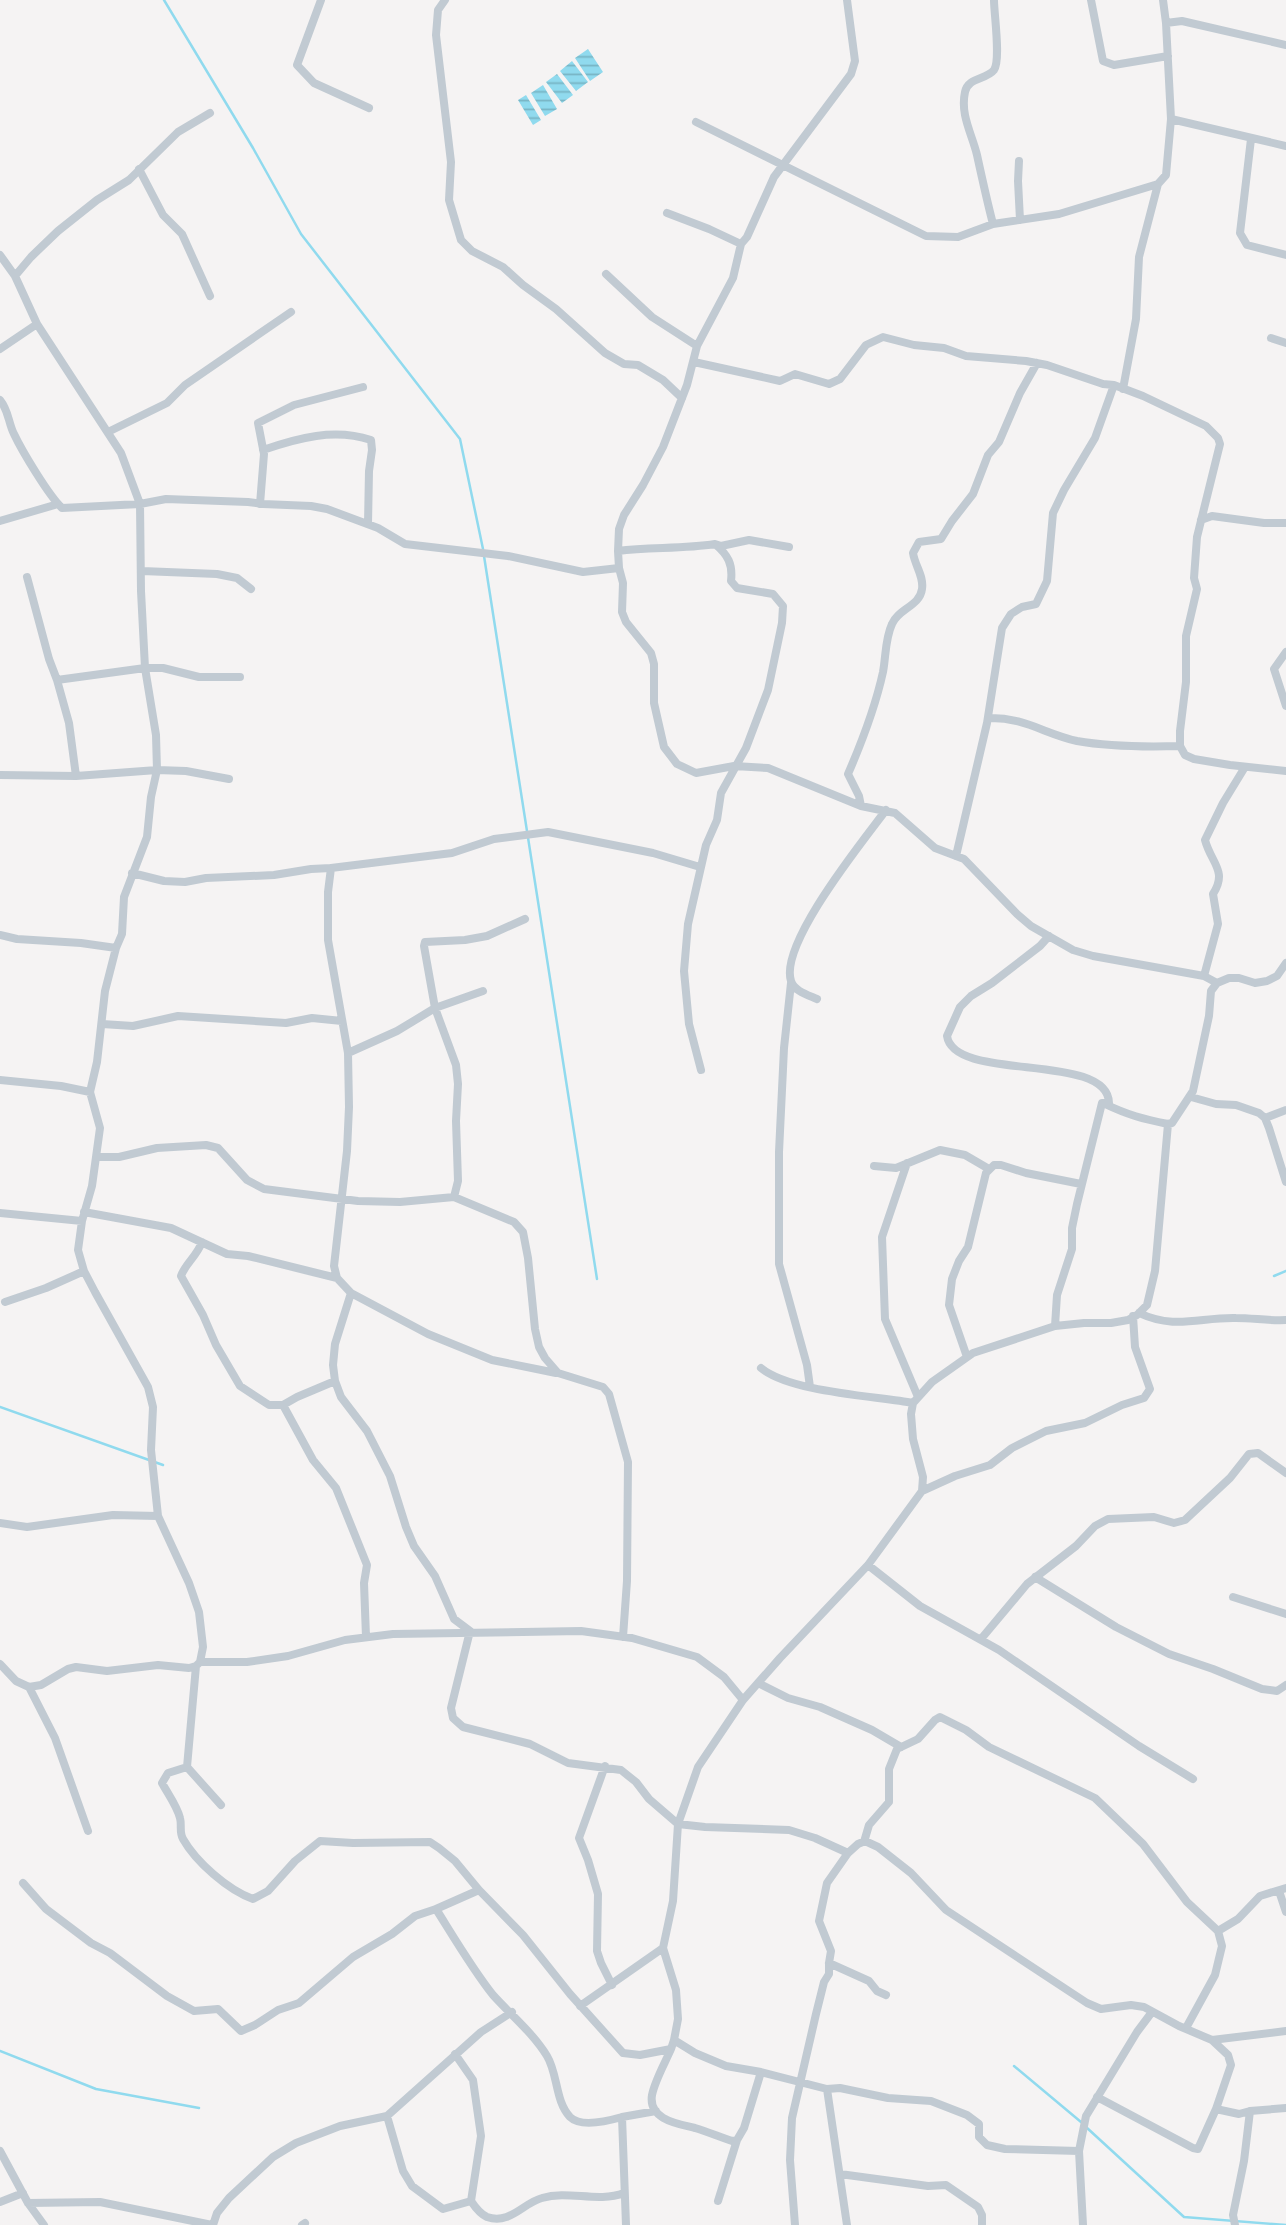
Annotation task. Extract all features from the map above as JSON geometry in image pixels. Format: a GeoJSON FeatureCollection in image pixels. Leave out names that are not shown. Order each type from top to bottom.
{"type":"FeatureCollection","features":[{"type":"Feature","properties":{"kind":"street"},"geometry":{"type":"LineString","coordinates":[[321,0],[298,65],[314,83],[369,108]]}},
{"type":"Feature","properties":{"kind":"street"},"geometry":{"type":"LineString","coordinates":[[445,0],[438,10],[436,35],[451,162],[449,200],[461,240],[472,251],[503,267],[605,353],[624,364],[638,365],[663,380],[682,398]]}},
{"type":"Feature","properties":{"kind":"street"},"geometry":{"type":"LineString","coordinates":[[847,0],[855,61],[851,74],[774,177],[747,237],[741,244],[733,278],[697,346],[682,398],[663,447],[624,515],[620,529],[618,551],[623,583],[622,612],[626,622],[651,653],[654,664],[654,704],[664,747],[677,764],[696,773],[734,766],[768,768],[860,806],[895,813],[925,841],[964,859],[1017,914],[1073,950],[1204,976],[1217,983]]}},
{"type":"Feature","properties":{"kind":"street"},"geometry":{"type":"LineString","coordinates":[[993,224],[965,120],[964,93],[971,82],[995,68],[994,0]]}},
{"type":"Feature","properties":{"kind":"street"},"geometry":{"type":"LineString","coordinates":[[1091,0],[1103,61],[1114,65],[1168,56]]}},
{"type":"Feature","properties":{"kind":"street"},"geometry":{"type":"LineString","coordinates":[[956,856],[988,718],[1002,628],[1011,614],[1022,607],[1037,604],[1047,581],[1053,513],[1095,438],[1118,387],[1136,319],[1139,257],[1158,184],[1166,175],[1171,119],[1163,0]]}},
{"type":"Feature","properties":{"kind":"street"},"geometry":{"type":"LineString","coordinates":[[1166,23],[1182,21],[1286,46]]}},
{"type":"Feature","properties":{"kind":"street"},"geometry":{"type":"LineString","coordinates":[[15,276],[46,242],[97,200],[129,180],[177,132],[209,113]]}},
{"type":"Feature","properties":{"kind":"street"},"geometry":{"type":"LineString","coordinates":[[1171,119],[1286,146]]}},
{"type":"Feature","properties":{"kind":"street"},"geometry":{"type":"LineString","coordinates":[[696,122],[926,236],[958,237],[993,224],[1070,211],[1158,184]]}},
{"type":"Feature","properties":{"kind":"street"},"geometry":{"type":"LineString","coordinates":[[1251,139],[1240,233],[1247,245],[1286,255]]}},
{"type":"Feature","properties":{"kind":"street"},"geometry":{"type":"LineString","coordinates":[[1019,162],[1020,220]]}},
{"type":"Feature","properties":{"kind":"street"},"geometry":{"type":"LineString","coordinates":[[139,169],[163,215],[182,234],[210,296]]}},
{"type":"Feature","properties":{"kind":"street"},"geometry":{"type":"LineString","coordinates":[[667,214],[741,244]]}},
{"type":"Feature","properties":{"kind":"street"},"geometry":{"type":"LineString","coordinates":[[0,255],[15,276],[37,324],[121,453],[140,503],[145,668],[156,736],[157,770],[150,797],[147,837],[124,897],[122,934],[106,991],[90,1093],[100,1128],[97,1157],[78,1250],[84,1271],[148,1387],[153,1407],[151,1450],[158,1516],[189,1583],[199,1612],[203,1647],[198,1664],[187,1767],[221,1805]]}},
{"type":"Feature","properties":{"kind":"street"},"geometry":{"type":"LineString","coordinates":[[606,274],[652,317],[697,346]]}},
{"type":"Feature","properties":{"kind":"street"},"geometry":{"type":"LineString","coordinates":[[108,432],[167,403],[185,385],[291,312]]}},
{"type":"Feature","properties":{"kind":"street"},"geometry":{"type":"LineString","coordinates":[[0,349],[37,324]]}},
{"type":"Feature","properties":{"kind":"street"},"geometry":{"type":"LineString","coordinates":[[694,362],[780,381],[795,374],[829,384],[840,379],[866,345],[883,337],[914,345],[944,348],[966,356],[1037,363],[1118,387],[1206,426],[1218,438],[1220,444],[1197,537],[1194,578],[1196,589],[1186,636],[1186,682],[1180,746],[1185,755],[1194,759],[1286,771]]}},
{"type":"Feature","properties":{"kind":"street"},"geometry":{"type":"LineString","coordinates":[[1271,338],[1286,342]]}},
{"type":"Feature","properties":{"kind":"street"},"geometry":{"type":"LineString","coordinates":[[860,806],[859,796],[848,774],[877,695],[890,626],[897,614],[920,598],[923,588],[913,554],[919,542],[941,539],[973,494],[988,455],[999,442],[1020,393],[1037,363]]}},
{"type":"Feature","properties":{"kind":"street"},"geometry":{"type":"LineString","coordinates":[[260,504],[263,450],[258,423],[294,405],[363,387]]}},
{"type":"Feature","properties":{"kind":"street"},"geometry":{"type":"LineString","coordinates":[[0,400],[8,410],[9,422],[16,440],[62,508],[166,499],[290,504],[327,509],[378,528],[405,544],[509,556],[583,572],[619,568]]}},
{"type":"Feature","properties":{"kind":"street"},"geometry":{"type":"LineString","coordinates":[[263,450],[290,441],[337,433],[371,440],[368,524]]}},
{"type":"Feature","properties":{"kind":"street"},"geometry":{"type":"LineString","coordinates":[[0,521],[58,504]]}},
{"type":"Feature","properties":{"kind":"street"},"geometry":{"type":"LineString","coordinates":[[1201,520],[1212,516],[1286,523]]}},
{"type":"Feature","properties":{"kind":"street"},"geometry":{"type":"LineString","coordinates":[[618,551],[689,548],[715,544],[721,546],[750,540],[789,547]]}},
{"type":"Feature","properties":{"kind":"street"},"geometry":{"type":"LineString","coordinates":[[701,1070],[689,1024],[684,971],[688,924],[700,867],[717,820],[721,793],[746,748],[768,690],[783,606],[773,594],[737,587],[731,581],[732,568],[726,554],[715,544]]}},
{"type":"Feature","properties":{"kind":"street"},"geometry":{"type":"LineString","coordinates":[[142,571],[217,574],[237,578],[251,589]]}},
{"type":"Feature","properties":{"kind":"street"},"geometry":{"type":"LineString","coordinates":[[27,578],[69,723],[76,776]]}},
{"type":"Feature","properties":{"kind":"street"},"geometry":{"type":"LineString","coordinates":[[1286,652],[1274,670],[1286,706]]}},
{"type":"Feature","properties":{"kind":"street"},"geometry":{"type":"LineString","coordinates":[[57,680],[145,668],[163,668],[199,677],[240,677]]}},
{"type":"Feature","properties":{"kind":"street"},"geometry":{"type":"LineString","coordinates":[[988,718],[1025,722],[1076,740],[1139,747],[1180,746]]}},
{"type":"Feature","properties":{"kind":"street"},"geometry":{"type":"LineString","coordinates":[[1204,976],[1218,924],[1213,894],[1219,884],[1220,873],[1205,841],[1223,803],[1245,767]]}},
{"type":"Feature","properties":{"kind":"street"},"geometry":{"type":"LineString","coordinates":[[0,775],[76,776],[157,770],[186,771],[229,779]]}},
{"type":"Feature","properties":{"kind":"street"},"geometry":{"type":"LineString","coordinates":[[810,1387],[807,1365],[779,1264],[779,1152],[784,1048],[792,983],[790,967],[808,923],[832,884],[886,810]]}},
{"type":"Feature","properties":{"kind":"street"},"geometry":{"type":"LineString","coordinates":[[132,873],[164,881],[185,882],[206,878],[274,875],[452,853],[494,839],[548,832],[653,853],[700,867]]}},
{"type":"Feature","properties":{"kind":"street"},"geometry":{"type":"LineString","coordinates":[[331,868],[328,940],[348,1053],[347,1151],[334,1266],[337,1278],[351,1293],[428,1334],[492,1360],[558,1373],[603,1387],[610,1394],[628,1462],[627,1581],[622,1637]]}},
{"type":"Feature","properties":{"kind":"street"},"geometry":{"type":"LineString","coordinates":[[454,1197],[458,1181],[456,1065],[435,1008],[425,942],[487,936],[525,919]]}},
{"type":"Feature","properties":{"kind":"street"},"geometry":{"type":"LineString","coordinates":[[0,935],[117,948]]}},
{"type":"Feature","properties":{"kind":"street"},"geometry":{"type":"LineString","coordinates":[[1049,936],[1040,946],[960,1007],[950,1026],[948,1041],[958,1052],[978,1060],[1038,1068],[1088,1079],[1109,1095],[1109,1103],[1102,1103]]}},
{"type":"Feature","properties":{"kind":"street"},"geometry":{"type":"LineString","coordinates":[[1102,1103],[1120,1113],[1172,1123],[1191,1097],[1212,991],[1217,983],[1229,978],[1255,983],[1267,981],[1277,976],[1286,962]]}},
{"type":"Feature","properties":{"kind":"street"},"geometry":{"type":"LineString","coordinates":[[792,983],[797,990],[817,999]]}},
{"type":"Feature","properties":{"kind":"street"},"geometry":{"type":"LineString","coordinates":[[348,1053],[397,1031],[435,1008],[483,991]]}},
{"type":"Feature","properties":{"kind":"street"},"geometry":{"type":"LineString","coordinates":[[102,1024],[133,1026],[178,1016],[286,1023],[312,1018],[342,1021]]}},
{"type":"Feature","properties":{"kind":"street"},"geometry":{"type":"LineString","coordinates":[[0,1080],[61,1086],[90,1093]]}},
{"type":"Feature","properties":{"kind":"street"},"geometry":{"type":"LineString","coordinates":[[1191,1097],[1216,1104],[1246,1107],[1265,1118],[1286,1182]]}},
{"type":"Feature","properties":{"kind":"street"},"geometry":{"type":"LineString","coordinates":[[1055,1326],[1057,1295],[1072,1249],[1072,1228],[1081,1184],[1102,1103]]}},
{"type":"Feature","properties":{"kind":"street"},"geometry":{"type":"LineString","coordinates":[[1265,1118],[1286,1110]]}},
{"type":"Feature","properties":{"kind":"street"},"geometry":{"type":"LineString","coordinates":[[922,1491],[923,1477],[913,1439],[911,1414],[915,1400],[932,1382],[973,1353],[1055,1326],[1111,1324],[1128,1320],[1147,1305],[1155,1272],[1168,1124]]}},
{"type":"Feature","properties":{"kind":"street"},"geometry":{"type":"LineString","coordinates":[[97,1157],[120,1157],[157,1148],[206,1145],[218,1148],[247,1180],[264,1189],[400,1202],[454,1197],[514,1222],[523,1232],[539,1347],[550,1366],[558,1373]]}},
{"type":"Feature","properties":{"kind":"street"},"geometry":{"type":"LineString","coordinates":[[874,1166],[896,1168],[940,1150],[965,1156],[989,1169]]}},
{"type":"Feature","properties":{"kind":"street"},"geometry":{"type":"LineString","coordinates":[[907,1163],[882,1237],[885,1318],[915,1400]]}},
{"type":"Feature","properties":{"kind":"street"},"geometry":{"type":"LineString","coordinates":[[967,1357],[949,1305],[952,1279],[968,1247],[983,1181],[989,1169],[1000,1165],[1081,1184]]}},
{"type":"Feature","properties":{"kind":"street"},"geometry":{"type":"LineString","coordinates":[[84,1212],[172,1228],[227,1254],[248,1256],[337,1278]]}},
{"type":"Feature","properties":{"kind":"street"},"geometry":{"type":"LineString","coordinates":[[0,1213],[82,1221]]}},
{"type":"Feature","properties":{"kind":"street"},"geometry":{"type":"LineString","coordinates":[[202,1242],[198,1253],[181,1276],[240,1386],[269,1405],[283,1405],[297,1396],[335,1381]]}},
{"type":"Feature","properties":{"kind":"street"},"geometry":{"type":"LineString","coordinates":[[5,1302],[84,1271]]}},
{"type":"Feature","properties":{"kind":"street"},"geometry":{"type":"LineString","coordinates":[[351,1293],[335,1344],[335,1381],[341,1397],[367,1431],[390,1476],[414,1546],[435,1576],[454,1619],[470,1631]]}},
{"type":"Feature","properties":{"kind":"street"},"geometry":{"type":"LineString","coordinates":[[1136,1315],[1158,1322],[1234,1317],[1286,1320]]}},
{"type":"Feature","properties":{"kind":"street"},"geometry":{"type":"LineString","coordinates":[[737,2140],[732,2141],[665,2120],[652,2102],[652,2094],[674,2040],[678,2019],[676,1990],[663,1948],[673,1901],[678,1824],[698,1767],[743,1700],[868,1565],[922,1491],[955,1476],[990,1465],[1013,1448],[1046,1431],[1085,1423],[1122,1405],[1144,1398],[1150,1389],[1135,1348],[1136,1315]]}},
{"type":"Feature","properties":{"kind":"street"},"geometry":{"type":"LineString","coordinates":[[761,1368],[775,1377],[810,1387],[915,1400]]}},
{"type":"Feature","properties":{"kind":"street"},"geometry":{"type":"LineString","coordinates":[[283,1405],[313,1460],[336,1488],[367,1565],[364,1583],[366,1637]]}},
{"type":"Feature","properties":{"kind":"street"},"geometry":{"type":"LineString","coordinates":[[982,1639],[1035,1577],[1076,1546],[1095,1526],[1108,1519],[1154,1517],[1174,1523],[1185,1520],[1230,1478],[1249,1454],[1258,1453],[1286,1473]]}},
{"type":"Feature","properties":{"kind":"street"},"geometry":{"type":"LineString","coordinates":[[0,1523],[27,1527],[113,1515],[158,1516]]}},
{"type":"Feature","properties":{"kind":"street"},"geometry":{"type":"LineString","coordinates":[[868,1565],[920,1606],[982,1639],[1139,1746],[1193,1779]]}},
{"type":"Feature","properties":{"kind":"street"},"geometry":{"type":"LineString","coordinates":[[1035,1577],[1116,1628],[1169,1654],[1262,1689],[1277,1691],[1286,1685]]}},
{"type":"Feature","properties":{"kind":"street"},"geometry":{"type":"LineString","coordinates":[[1233,1597],[1286,1614]]}},
{"type":"Feature","properties":{"kind":"street"},"geometry":{"type":"LineString","coordinates":[[470,1631],[451,1707],[453,1718],[463,1727],[530,1744],[568,1763],[621,1770],[678,1824],[789,1830],[816,1838],[848,1853]]}},
{"type":"Feature","properties":{"kind":"street"},"geometry":{"type":"LineString","coordinates":[[0,1664],[16,1681],[29,1687],[41,1685],[76,1667],[107,1671],[158,1665],[189,1668],[198,1664],[247,1662],[288,1656],[345,1640],[393,1634],[581,1631],[622,1637],[697,1657],[724,1677],[743,1700]]}},
{"type":"Feature","properties":{"kind":"street"},"geometry":{"type":"LineString","coordinates":[[758,1683],[788,1698],[820,1707],[872,1730],[901,1747]]}},
{"type":"Feature","properties":{"kind":"street"},"geometry":{"type":"LineString","coordinates":[[29,1687],[55,1738],[88,1831]]}},
{"type":"Feature","properties":{"kind":"street"},"geometry":{"type":"LineString","coordinates":[[864,1842],[869,1825],[889,1801],[889,1769],[897,1749],[918,1739],[940,1717],[967,1730],[989,1747],[1095,1798],[1143,1844],[1187,1902],[1217,1931],[1222,1940],[1215,1975],[1186,2028]]}},
{"type":"Feature","properties":{"kind":"street"},"geometry":{"type":"LineString","coordinates":[[605,1766],[579,1838],[598,1894],[597,1951],[612,1985]]}},
{"type":"Feature","properties":{"kind":"street"},"geometry":{"type":"LineString","coordinates":[[187,1767],[167,1773],[162,1783],[180,1818],[181,1837],[227,1886],[253,1899],[268,1891],[295,1861],[320,1841],[430,1842],[455,1861],[523,1935],[580,2006],[623,2053],[640,2055],[671,2049]]}},
{"type":"Feature","properties":{"kind":"street"},"geometry":{"type":"LineString","coordinates":[[795,2225],[790,2160],[792,2118],[824,1982],[829,1974],[831,1951],[819,1921],[827,1883],[848,1853],[858,1844],[864,1842],[878,1847],[911,1873],[946,1910],[1087,2003],[1101,2009],[1131,2005],[1144,2007],[1212,2040],[1228,2055],[1231,2065],[1216,2109],[1198,2149],[1097,2097]]}},
{"type":"Feature","properties":{"kind":"street"},"geometry":{"type":"LineString","coordinates":[[23,1883],[46,1909],[167,1996],[194,2011],[218,2009],[241,2031],[278,2010],[299,2003],[353,1957],[392,1934],[415,1916],[479,1890]]}},
{"type":"Feature","properties":{"kind":"street"},"geometry":{"type":"LineString","coordinates":[[1217,1931],[1230,1925],[1260,1896],[1282,1889],[1286,1912]]}},
{"type":"Feature","properties":{"kind":"street"},"geometry":{"type":"LineString","coordinates":[[436,1909],[493,1994],[512,2012],[547,2056],[562,2105],[569,2116],[582,2122],[612,2120],[656,2111]]}},
{"type":"Feature","properties":{"kind":"street"},"geometry":{"type":"LineString","coordinates":[[580,2006],[663,1948]]}},
{"type":"Feature","properties":{"kind":"street"},"geometry":{"type":"LineString","coordinates":[[828,1963],[869,1981],[877,1991],[886,1996]]}},
{"type":"Feature","properties":{"kind":"street"},"geometry":{"type":"LineString","coordinates":[[28,2203],[100,2202],[213,2225],[217,2213],[229,2198],[273,2157],[296,2143],[340,2126],[387,2116],[481,2032],[512,2012]]}},
{"type":"Feature","properties":{"kind":"street"},"geometry":{"type":"LineString","coordinates":[[1083,2225],[1079,2151],[1086,2116],[1152,2012]]}},
{"type":"Feature","properties":{"kind":"street"},"geometry":{"type":"LineString","coordinates":[[1212,2040],[1286,2031]]}},
{"type":"Feature","properties":{"kind":"street"},"geometry":{"type":"LineString","coordinates":[[674,2040],[695,2053],[726,2066],[827,2089],[840,2088],[888,2098],[931,2101],[967,2115],[979,2124],[979,2137],[987,2145],[1021,2151],[1079,2151]]}},
{"type":"Feature","properties":{"kind":"street"},"geometry":{"type":"LineString","coordinates":[[456,2054],[473,2080],[481,2136],[471,2202],[478,2210],[487,2217],[513,2221],[524,2206],[556,2194],[599,2197],[624,2193]]}},
{"type":"Feature","properties":{"kind":"street"},"geometry":{"type":"LineString","coordinates":[[718,2201],[761,2072]]}},
{"type":"Feature","properties":{"kind":"street"},"geometry":{"type":"LineString","coordinates":[[827,2089],[847,2225]]}},
{"type":"Feature","properties":{"kind":"street"},"geometry":{"type":"LineString","coordinates":[[1216,2109],[1239,2114],[1286,2108]]}},
{"type":"Feature","properties":{"kind":"street"},"geometry":{"type":"LineString","coordinates":[[1235,2225],[1233,2215],[1244,2161],[1250,2111]]}},
{"type":"Feature","properties":{"kind":"street"},"geometry":{"type":"LineString","coordinates":[[387,2116],[403,2171],[415,2190],[443,2209],[471,2202]]}},
{"type":"Feature","properties":{"kind":"street"},"geometry":{"type":"LineString","coordinates":[[622,2117],[626,2225]]}},
{"type":"Feature","properties":{"kind":"street"},"geometry":{"type":"LineString","coordinates":[[0,2151],[28,2203],[44,2225]]}},
{"type":"Feature","properties":{"kind":"street"},"geometry":{"type":"LineString","coordinates":[[840,2174],[928,2186],[946,2185],[978,2207],[982,2225]]}},
{"type":"Feature","properties":{"kind":"street"},"geometry":{"type":"LineString","coordinates":[[0,2202],[23,2193]]}},
{"type":"Feature","properties":{"kind":"water"},"geometry":{"type":"Polygon","coordinates":[[[588,49],[603,72],[590,81],[575,58],[588,49]]]}},
{"type":"Feature","properties":{"kind":"water"},"geometry":{"type":"Polygon","coordinates":[[[572,61],[588,82],[576,91],[560,71],[572,61]]]}},
{"type":"Feature","properties":{"kind":"water"},"geometry":{"type":"Polygon","coordinates":[[[557,74],[573,95],[562,103],[546,82],[557,74]]]}},
{"type":"Feature","properties":{"kind":"water"},"geometry":{"type":"Polygon","coordinates":[[[543,85],[557,109],[545,116],[531,93],[543,85]]]}},
{"type":"Feature","properties":{"kind":"water"},"geometry":{"type":"Polygon","coordinates":[[[526,95],[541,120],[533,125],[518,100],[526,95]]]}},
{"type":"Feature","properties":{"kind":"waterway"},"geometry":{"type":"LineString","coordinates":[[164,0],[301,234],[460,439],[483,549]]}},
{"type":"Feature","properties":{"kind":"waterway"},"geometry":{"type":"LineString","coordinates":[[484,556],[597,1279]]}},
{"type":"Feature","properties":{"kind":"waterway"},"geometry":{"type":"LineString","coordinates":[[1274,1276],[1286,1271]]}},
{"type":"Feature","properties":{"kind":"waterway"},"geometry":{"type":"LineString","coordinates":[[0,1407],[163,1465]]}},
{"type":"Feature","properties":{"kind":"waterway"},"geometry":{"type":"LineString","coordinates":[[0,2051],[96,2089],[199,2108]]}},
{"type":"Feature","properties":{"kind":"waterway"},"geometry":{"type":"LineString","coordinates":[[1014,2066],[1081,2122]]}},
{"type":"Feature","properties":{"kind":"waterway"},"geometry":{"type":"LineString","coordinates":[[1086,2127],[1184,2217],[1286,2225]]}}]}
